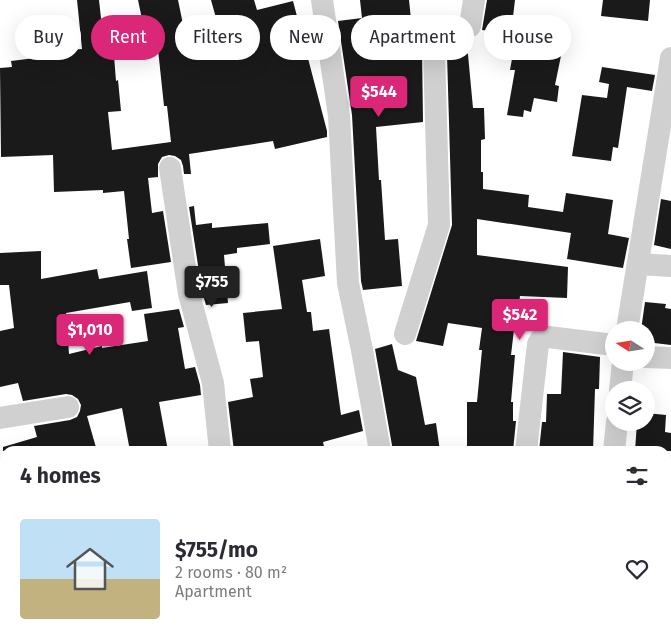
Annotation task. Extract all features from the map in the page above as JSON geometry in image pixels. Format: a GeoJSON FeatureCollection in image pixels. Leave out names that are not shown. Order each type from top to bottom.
{"type":"FeatureCollection","features":[{"type":"Feature","properties":{"kind":"street"},"geometry":{"type":"LineString","coordinates":[[322,0],[339,116],[348,283],[379,446]]}},
{"type":"Feature","properties":{"kind":"street"},"geometry":{"type":"LineString","coordinates":[[405,334],[439,225],[434,51],[440,37],[455,29],[470,26],[474,0]]}},
{"type":"Feature","properties":{"kind":"street"},"geometry":{"type":"LineString","coordinates":[[628,321],[671,58]]}},
{"type":"Feature","properties":{"kind":"street"},"geometry":{"type":"LineString","coordinates":[[170,168],[189,294],[213,383],[219,446]]}},
{"type":"Feature","properties":{"kind":"street"},"geometry":{"type":"LineString","coordinates":[[638,264],[671,266]]}},
{"type":"Feature","properties":{"kind":"street"},"geometry":{"type":"LineString","coordinates":[[527,446],[538,344],[541,339],[548,337],[605,344]]}},
{"type":"Feature","properties":{"kind":"street"},"geometry":{"type":"LineString","coordinates":[[655,357],[671,358]]}},
{"type":"Feature","properties":{"kind":"street"},"geometry":{"type":"LineString","coordinates":[[0,418],[68,407]]}},
{"type":"Feature","properties":{"kind":"street"},"geometry":{"type":"LineString","coordinates":[[615,446],[616,431]]}},
{"type":"Feature","properties":{"kind":"street"},"geometry":{"type":"LineString","coordinates":[[488,642],[496,642]]}},
{"type":"Feature","properties":{"kind":"building"},"geometry":{"type":"Polygon","coordinates":[[[77,0],[99,0],[101,15],[91,15],[91,60],[114,60],[121,111],[108,112],[112,150],[171,142],[167,106],[164,106],[159,60],[165,60],[165,15],[141,15],[138,0],[178,0],[181,15],[175,15],[175,60],[260,60],[260,15],[215,15],[211,0],[254,0],[257,10],[293,1],[297,15],[270,15],[270,60],[308,60],[327,137],[275,149],[273,141],[189,154],[191,174],[184,174],[181,160],[175,156],[162,157],[158,164],[158,177],[148,178],[152,213],[163,211],[171,262],[131,268],[124,191],[103,193],[103,190],[54,192],[53,155],[1,157],[0,68],[12,67],[11,61],[19,60],[81,60],[81,15],[79,15],[77,0]]]}},
{"type":"Feature","properties":{"kind":"building"},"geometry":{"type":"Polygon","coordinates":[[[360,0],[409,0],[411,15],[362,15],[360,0]]]}},
{"type":"Feature","properties":{"kind":"building"},"geometry":{"type":"Polygon","coordinates":[[[487,0],[515,0],[513,15],[484,15],[487,0]]]}},
{"type":"Feature","properties":{"kind":"building"},"geometry":{"type":"Polygon","coordinates":[[[603,0],[650,0],[648,21],[601,16],[603,0]]]}},
{"type":"Feature","properties":{"kind":"building"},"geometry":{"type":"Polygon","coordinates":[[[351,19],[351,60],[422,60],[423,122],[376,127],[385,240],[398,239],[402,286],[363,290],[352,115],[341,41],[341,21],[351,19]]]}},
{"type":"Feature","properties":{"kind":"building"},"geometry":{"type":"Polygon","coordinates":[[[447,60],[468,60],[473,108],[484,108],[485,139],[481,140],[483,189],[529,195],[528,207],[563,212],[566,193],[613,200],[608,234],[629,238],[623,268],[567,259],[571,233],[477,219],[477,255],[568,267],[567,298],[520,296],[511,355],[515,355],[511,402],[513,402],[513,421],[516,421],[514,446],[467,446],[467,402],[477,402],[482,350],[479,350],[482,328],[448,323],[443,346],[416,341],[452,225],[447,60]]]}},
{"type":"Feature","properties":{"kind":"building"},"geometry":{"type":"Polygon","coordinates":[[[512,60],[560,60],[555,85],[559,86],[557,102],[534,98],[531,112],[524,110],[523,117],[507,115],[515,70],[510,70],[512,60]]]}},
{"type":"Feature","properties":{"kind":"building"},"geometry":{"type":"Polygon","coordinates":[[[602,67],[655,75],[652,91],[627,87],[618,148],[613,147],[611,161],[572,156],[582,95],[607,98],[609,84],[599,82],[602,67]]]}},
{"type":"Feature","properties":{"kind":"building"},"geometry":{"type":"Polygon","coordinates":[[[661,199],[671,201],[671,249],[654,245],[661,199]]]}},
{"type":"Feature","properties":{"kind":"building"},"geometry":{"type":"Polygon","coordinates":[[[194,206],[196,225],[212,223],[212,228],[268,223],[270,244],[237,248],[237,253],[224,255],[228,303],[206,305],[202,291],[189,207],[194,206]]]}},
{"type":"Feature","properties":{"kind":"building"},"geometry":{"type":"Polygon","coordinates":[[[320,239],[325,276],[302,280],[307,312],[311,312],[313,331],[329,329],[341,415],[359,410],[363,431],[323,442],[324,446],[233,446],[228,402],[253,397],[250,379],[263,377],[259,341],[246,342],[243,313],[282,309],[273,246],[320,239]]]}},
{"type":"Feature","properties":{"kind":"building"},"geometry":{"type":"Polygon","coordinates":[[[41,251],[41,279],[97,269],[99,279],[147,271],[152,308],[132,311],[130,302],[66,313],[69,354],[102,346],[102,348],[148,341],[144,314],[179,309],[184,327],[178,328],[185,369],[195,367],[201,395],[159,402],[167,446],[129,446],[122,408],[87,416],[96,446],[6,446],[37,437],[34,426],[70,420],[77,417],[81,405],[78,399],[66,394],[23,401],[18,383],[0,387],[0,331],[14,328],[9,285],[0,285],[0,253],[41,251]]]}},
{"type":"Feature","properties":{"kind":"building"},"geometry":{"type":"Polygon","coordinates":[[[645,302],[666,304],[665,308],[671,309],[671,345],[655,343],[655,321],[642,321],[645,302]]]}},
{"type":"Feature","properties":{"kind":"building"},"geometry":{"type":"Polygon","coordinates":[[[392,344],[398,370],[416,377],[425,425],[436,423],[439,446],[392,446],[375,349],[392,344]]]}},
{"type":"Feature","properties":{"kind":"building"},"geometry":{"type":"Polygon","coordinates":[[[563,352],[600,357],[599,389],[595,389],[593,446],[540,446],[542,422],[546,422],[547,394],[561,394],[563,352]]]}},
{"type":"Feature","properties":{"kind":"building"},"geometry":{"type":"Polygon","coordinates":[[[655,414],[666,415],[665,432],[671,433],[671,446],[635,446],[636,431],[655,431],[655,414]]]}}]}
